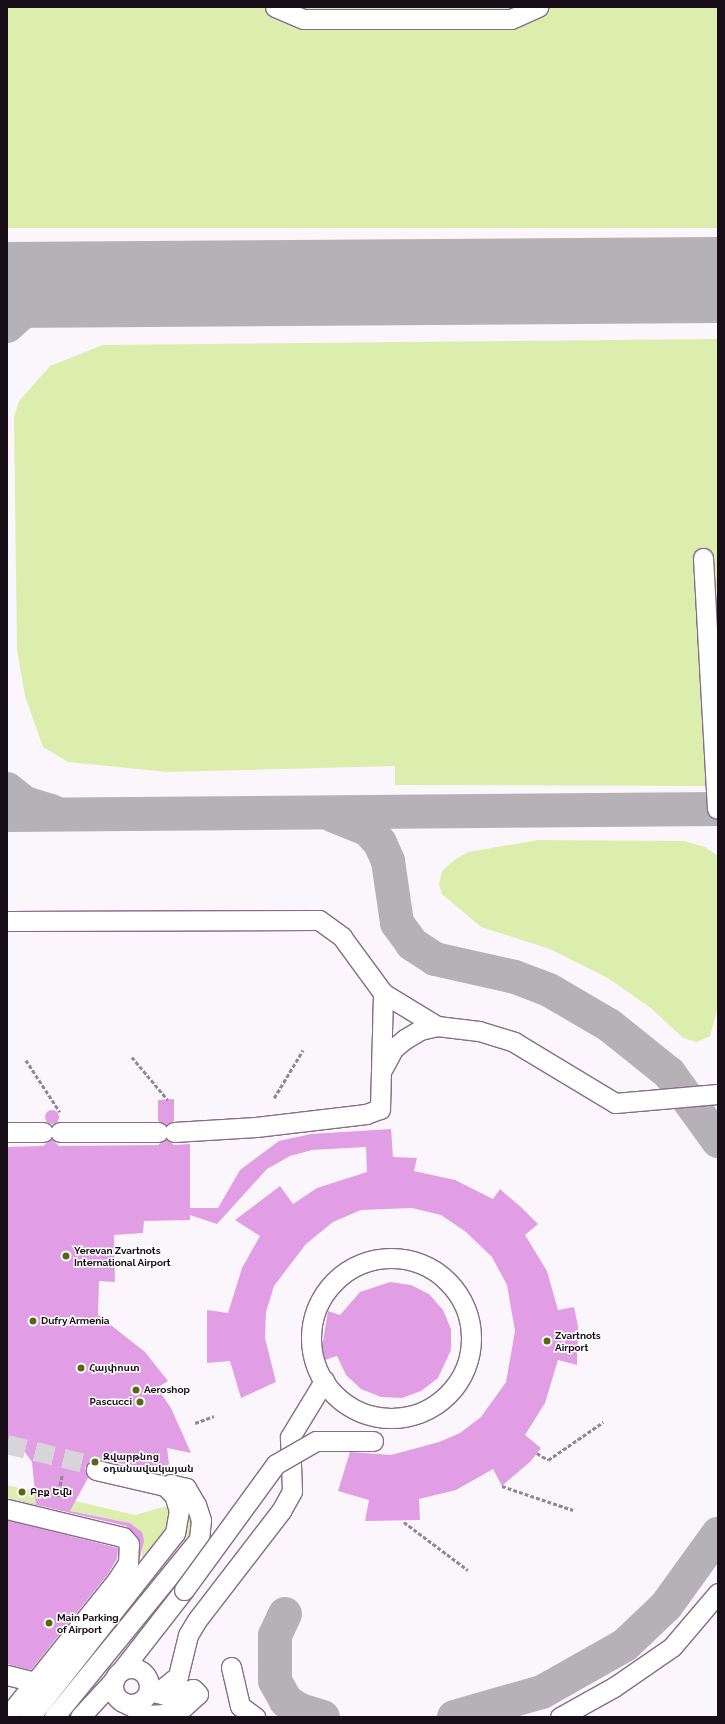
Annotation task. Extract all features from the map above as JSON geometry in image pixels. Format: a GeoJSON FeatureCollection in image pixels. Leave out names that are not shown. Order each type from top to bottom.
{"type":"FeatureCollection","features":[{"type":"Feature","properties":{"kind":"lane"},"geometry":{"type":"LineString","coordinates":[[275,7],[303,19],[412,13],[511,20],[538,7]]}},
{"type":"Feature","properties":{"kind":"lane"},"geometry":{"type":"LineString","coordinates":[[703,558],[717,809]]}},
{"type":"Feature","properties":{"kind":"lane"},"geometry":{"type":"LineString","coordinates":[[7,921],[319,920],[342,937],[383,993],[437,1026]]}},
{"type":"Feature","properties":{"kind":"lane"},"geometry":{"type":"LineString","coordinates":[[7,1132],[166,1132],[256,1127],[374,1112],[383,1104],[383,993]]}},
{"type":"Feature","properties":{"kind":"lane"},"geometry":{"type":"LineString","coordinates":[[383,1069],[399,1044],[420,1030],[437,1026],[479,1031],[514,1042],[615,1103],[718,1094]]}},
{"type":"Feature","properties":{"kind":"lane"},"geometry":{"type":"LineString","coordinates":[[377,1259],[408,1260],[442,1275],[459,1294],[470,1323],[470,1354],[454,1388],[435,1405],[400,1417],[375,1416],[341,1400],[324,1381],[311,1346],[313,1321],[325,1293],[348,1271],[377,1259]]}},
{"type":"Feature","properties":{"kind":"lane"},"geometry":{"type":"LineString","coordinates":[[82,1717],[102,1705],[143,1700],[154,1689],[178,1676],[188,1635],[197,1620],[282,1511],[292,1491],[290,1437],[324,1381]]}},
{"type":"Feature","properties":{"kind":"lane"},"geometry":{"type":"LineString","coordinates":[[82,1717],[184,1590],[276,1464],[316,1441],[373,1440]]}},
{"type":"Feature","properties":{"kind":"lane"},"geometry":{"type":"LineString","coordinates":[[30,1717],[170,1544],[179,1519],[174,1495],[165,1486],[96,1470]]}},
{"type":"Feature","properties":{"kind":"lane"},"geometry":{"type":"LineString","coordinates":[[54,1717],[199,1539],[200,1520],[196,1505],[186,1488],[170,1484]]}},
{"type":"Feature","properties":{"kind":"lane"},"geometry":{"type":"LineString","coordinates":[[7,1509],[123,1537],[130,1544],[128,1563],[117,1580],[7,1717]]}},
{"type":"Feature","properties":{"kind":"lane"},"geometry":{"type":"LineString","coordinates":[[560,1717],[614,1687],[672,1647],[718,1593]]}},
{"type":"Feature","properties":{"kind":"lane"},"geometry":{"type":"LineString","coordinates":[[131,1667],[142,1671],[154,1689],[168,1696],[193,1689],[198,1694],[177,1713],[149,1715],[124,1703],[114,1692],[117,1675],[131,1667]]}},
{"type":"Feature","properties":{"kind":"lane"},"geometry":{"type":"LineString","coordinates":[[231,1667],[240,1706],[255,1717]]}},
{"type":"Feature","properties":{"kind":"lane"},"geometry":{"type":"LineString","coordinates":[[7,1675],[35,1682]]}},
{"type":"Feature","properties":{"kind":"path"},"geometry":{"type":"LineString","coordinates":[[274,1098],[303,1050]]}},
{"type":"Feature","properties":{"kind":"path"},"geometry":{"type":"LineString","coordinates":[[132,1057],[168,1100]]}},
{"type":"Feature","properties":{"kind":"path"},"geometry":{"type":"LineString","coordinates":[[26,1060],[60,1112]]}},
{"type":"Feature","properties":{"kind":"path"},"geometry":{"type":"LineString","coordinates":[[195,1423],[214,1416]]}},
{"type":"Feature","properties":{"kind":"path"},"geometry":{"type":"LineString","coordinates":[[537,1453],[548,1460],[604,1422]]}},
{"type":"Feature","properties":{"kind":"path"},"geometry":{"type":"LineString","coordinates":[[57,1497],[62,1476]]}},
{"type":"Feature","properties":{"kind":"path"},"geometry":{"type":"LineString","coordinates":[[502,1486],[573,1510]]}},
{"type":"Feature","properties":{"kind":"path"},"geometry":{"type":"LineString","coordinates":[[404,1522],[468,1570]]}},
{"type":"Feature","properties":{"kind":"green space"},"geometry":{"type":"Polygon","coordinates":[[[7,7],[718,7],[718,228],[7,228],[7,7]]]}},
{"type":"Feature","properties":{"kind":"green space"},"geometry":{"type":"Polygon","coordinates":[[[718,339],[718,786],[395,785],[395,766],[167,772],[68,762],[43,747],[25,696],[17,650],[14,417],[19,401],[50,366],[103,345],[718,339]]]}},
{"type":"Feature","properties":{"kind":"green space"},"geometry":{"type":"Polygon","coordinates":[[[538,840],[684,841],[705,847],[718,856],[718,1007],[710,1036],[697,1042],[683,1038],[652,1009],[608,978],[550,949],[481,927],[442,894],[439,884],[442,871],[454,860],[468,852],[538,840]]]}},
{"type":"Feature","properties":{"kind":"green space"},"geometry":{"type":"Polygon","coordinates":[[[7,1485],[135,1515],[181,1502],[196,1521],[187,1538],[182,1529],[142,1560],[142,1532],[130,1523],[7,1498],[7,1485]]]}},
{"type":"Feature","properties":{"kind":"building"},"geometry":{"type":"Polygon","coordinates":[[[174,1099],[174,1121],[166,1125],[158,1121],[158,1100],[174,1099]]]}},
{"type":"Feature","properties":{"kind":"building"},"geometry":{"type":"Polygon","coordinates":[[[49,1110],[55,1110],[59,1114],[59,1120],[55,1124],[49,1124],[45,1120],[45,1114],[49,1110]]]}},
{"type":"Feature","properties":{"kind":"building"},"geometry":{"type":"Polygon","coordinates":[[[391,1129],[393,1157],[417,1158],[414,1171],[455,1180],[493,1199],[500,1189],[522,1208],[538,1224],[525,1235],[547,1271],[558,1310],[574,1307],[578,1326],[577,1365],[558,1360],[545,1403],[525,1435],[541,1448],[531,1461],[502,1486],[493,1469],[456,1490],[419,1499],[420,1520],[365,1521],[369,1500],[338,1491],[350,1452],[391,1455],[439,1442],[460,1433],[481,1417],[506,1382],[515,1331],[507,1285],[492,1257],[466,1232],[441,1215],[412,1208],[361,1210],[333,1222],[306,1244],[274,1286],[266,1312],[265,1338],[276,1382],[241,1398],[230,1361],[207,1363],[207,1310],[228,1313],[242,1268],[260,1236],[235,1220],[280,1186],[293,1204],[317,1188],[367,1172],[366,1147],[312,1150],[290,1156],[267,1169],[217,1224],[190,1215],[190,1220],[144,1221],[143,1233],[114,1235],[115,1282],[99,1281],[98,1315],[145,1352],[168,1381],[157,1388],[171,1408],[191,1453],[167,1448],[169,1464],[165,1469],[92,1460],[85,1467],[88,1478],[70,1511],[130,1523],[142,1532],[144,1541],[139,1561],[138,1537],[126,1526],[7,1498],[36,1504],[32,1462],[19,1444],[7,1443],[7,1147],[43,1146],[52,1139],[59,1146],[158,1145],[166,1139],[174,1145],[190,1144],[190,1208],[218,1208],[240,1170],[279,1141],[311,1134],[391,1129]]]}},
{"type":"Feature","properties":{"kind":"building"},"geometry":{"type":"Polygon","coordinates":[[[390,1282],[411,1285],[429,1294],[443,1310],[451,1329],[451,1350],[438,1378],[421,1391],[402,1398],[381,1397],[361,1389],[346,1375],[337,1356],[325,1360],[322,1347],[328,1311],[340,1315],[360,1292],[390,1282]]]}},
{"type":"Feature","properties":{"kind":"building"},"geometry":{"type":"Polygon","coordinates":[[[7,1520],[118,1548],[117,1559],[108,1574],[31,1670],[7,1664],[7,1520]]]}},
{"type":"Feature","properties":{"kind":"taxiway"},"geometry":{"type":"LineString","coordinates":[[7,326],[27,308],[74,284]]}},
{"type":"Feature","properties":{"kind":"taxiway"},"geometry":{"type":"LineString","coordinates":[[7,789],[25,803],[52,811]]}},
{"type":"Feature","properties":{"kind":"taxiway"},"geometry":{"type":"LineString","coordinates":[[7,815],[718,809]]}},
{"type":"Feature","properties":{"kind":"taxiway"},"geometry":{"type":"LineString","coordinates":[[334,816],[367,829],[380,843],[388,861],[397,923],[412,944],[435,959],[515,977],[549,990],[609,1025],[669,1073],[718,1141]]}},
{"type":"Feature","properties":{"kind":"taxiway"},"geometry":{"type":"LineString","coordinates":[[454,1717],[542,1692],[625,1645],[666,1606],[718,1534]]}},
{"type":"Feature","properties":{"kind":"taxiway"},"geometry":{"type":"LineString","coordinates":[[285,1614],[275,1635],[275,1681],[286,1701],[300,1710],[323,1717]]}},
{"type":"Feature","properties":{"kind":"runway"},"geometry":{"type":"LineString","coordinates":[[7,285],[718,280]]}},
{"type":"Feature","properties":{"kind":"tunnel"},"geometry":{"type":"LineString","coordinates":[[7,1444],[113,1470]]}},
{"type":"Feature","properties":{"kind":"place","name":"Yerevan Zvartnots International Airport"},"geometry":{"type":"Point","coordinates":[66,1256]}},
{"type":"Feature","properties":{"kind":"place","name":"Dufry Armenia"},"geometry":{"type":"Point","coordinates":[33,1321]}},
{"type":"Feature","properties":{"kind":"place","name":"Zvartnots Airport"},"geometry":{"type":"Point","coordinates":[547,1341]}},
{"type":"Feature","properties":{"kind":"place","name":"Հայփոստ"},"geometry":{"type":"Point","coordinates":[81,1368]}},
{"type":"Feature","properties":{"kind":"place","name":"Aeroshop"},"geometry":{"type":"Point","coordinates":[136,1390]}},
{"type":"Feature","properties":{"kind":"place","name":"Pascucci"},"geometry":{"type":"Point","coordinates":[140,1402]}},
{"type":"Feature","properties":{"kind":"place","name":"Զվարթնոց օդանավակայան"},"geometry":{"type":"Point","coordinates":[95,1462]}},
{"type":"Feature","properties":{"kind":"place","name":"Բբք Եվն"},"geometry":{"type":"Point","coordinates":[22,1492]}},
{"type":"Feature","properties":{"kind":"place","name":"Main Parking of Airport"},"geometry":{"type":"Point","coordinates":[49,1623]}}]}
